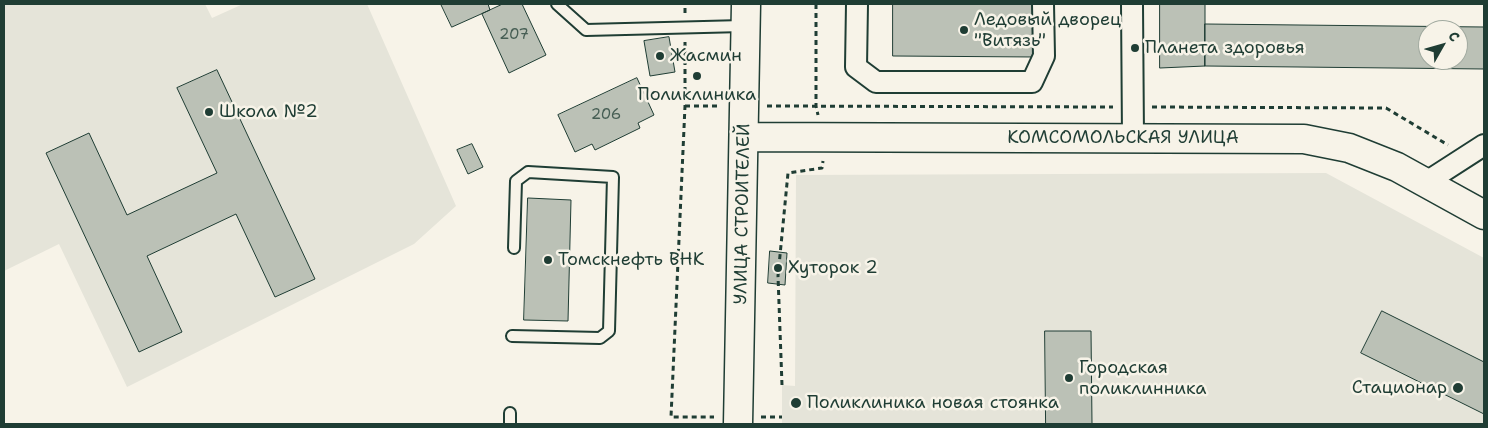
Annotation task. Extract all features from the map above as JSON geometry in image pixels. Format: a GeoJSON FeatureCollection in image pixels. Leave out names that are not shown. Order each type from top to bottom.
{"type":"FeatureCollection","features":[{"type":"Feature","properties":{"kind":"street"},"geometry":{"type":"LineString","coordinates":[[857,4],[856,67],[876,82],[1032,82],[1044,56],[1043,4]]}},
{"type":"Feature","properties":{"kind":"street"},"geometry":{"type":"LineString","coordinates":[[1132,4],[1133,138]]}},
{"type":"Feature","properties":{"kind":"street","name":"УЛИЦА СТРОИТЕЛЕЙ"},"geometry":{"type":"LineString","coordinates":[[738,421],[746,15]]}},
{"type":"Feature","properties":{"kind":"street","name":"КОМСОМОЛЬСКАЯ УЛИЦА"},"geometry":{"type":"LineString","coordinates":[[745,137],[1304,138],[1349,148],[1397,167],[1484,215]]}},
{"type":"Feature","properties":{"kind":"street"},"geometry":{"type":"LineString","coordinates":[[1425,183],[1484,145]]}},
{"type":"Feature","properties":{"kind":"lane"},"geometry":{"type":"LineString","coordinates":[[557,4],[586,30],[685,27],[746,15]]}},
{"type":"Feature","properties":{"kind":"lane"},"geometry":{"type":"LineString","coordinates":[[512,336],[600,338],[609,331],[613,177],[528,172],[516,181],[514,248]]}},
{"type":"Feature","properties":{"kind":"lane"},"geometry":{"type":"LineString","coordinates":[[510,412],[510,424]]}},
{"type":"Feature","properties":{"kind":"path"},"geometry":{"type":"LineString","coordinates":[[685,4],[685,106],[671,417],[738,421],[782,417]]}},
{"type":"Feature","properties":{"kind":"path"},"geometry":{"type":"LineString","coordinates":[[782,384],[778,276],[788,172],[822,168],[823,136],[816,106],[816,4]]}},
{"type":"Feature","properties":{"kind":"path"},"geometry":{"type":"LineString","coordinates":[[685,106],[1386,108],[1466,156]]}},
{"type":"Feature","properties":{"kind":"shaded area","name":"Школа №2"},"geometry":{"type":"Polygon","coordinates":[[[4,4],[205,4],[212,18],[243,4],[367,4],[456,206],[414,244],[127,387],[59,244],[4,271],[4,4]]]}},
{"type":"Feature","properties":{"kind":"shaded area"},"geometry":{"type":"Polygon","coordinates":[[[1326,173],[1484,258],[1484,424],[782,424],[782,385],[795,386],[796,175],[1326,173]]]}},
{"type":"Feature","properties":{"kind":"building"},"geometry":{"type":"Polygon","coordinates":[[[441,4],[488,4],[490,10],[452,27],[441,4]]]}},
{"type":"Feature","properties":{"kind":"building"},"geometry":{"type":"Polygon","coordinates":[[[503,4],[522,4],[546,55],[509,73],[482,14],[503,4]]]}},
{"type":"Feature","properties":{"kind":"building","name":"Ледовый дворец \"Витязь\""},"geometry":{"type":"Polygon","coordinates":[[[893,4],[1036,4],[1035,57],[893,56],[893,4]]]}},
{"type":"Feature","properties":{"kind":"building"},"geometry":{"type":"Polygon","coordinates":[[[1160,4],[1205,4],[1205,66],[1160,68],[1160,4]]]}},
{"type":"Feature","properties":{"kind":"building"},"geometry":{"type":"Polygon","coordinates":[[[1205,24],[1418,26],[1418,68],[1205,66],[1205,24]]]}},
{"type":"Feature","properties":{"kind":"building"},"geometry":{"type":"Polygon","coordinates":[[[1468,27],[1484,27],[1484,69],[1468,69],[1468,27]]]}},
{"type":"Feature","properties":{"kind":"building","name":"Жасмин"},"geometry":{"type":"Polygon","coordinates":[[[669,37],[675,72],[650,76],[644,41],[669,37]]]}},
{"type":"Feature","properties":{"kind":"building","name":"Школа №2"},"geometry":{"type":"Polygon","coordinates":[[[217,70],[315,279],[275,297],[236,214],[147,256],[182,332],[139,352],[46,153],[89,133],[127,215],[217,173],[177,88],[217,70]]]}},
{"type":"Feature","properties":{"kind":"building"},"geometry":{"type":"Polygon","coordinates":[[[637,78],[654,115],[638,123],[640,128],[595,150],[592,144],[575,152],[558,115],[637,78]]]}},
{"type":"Feature","properties":{"kind":"building"},"geometry":{"type":"Polygon","coordinates":[[[472,144],[483,167],[468,174],[457,150],[472,144]]]}},
{"type":"Feature","properties":{"kind":"building","name":"Томскнефть ВНК"},"geometry":{"type":"Polygon","coordinates":[[[528,198],[571,200],[568,321],[524,320],[528,198]]]}},
{"type":"Feature","properties":{"kind":"building","name":"Хуторок 2"},"geometry":{"type":"Polygon","coordinates":[[[770,251],[787,253],[785,285],[768,283],[770,251]]]}},
{"type":"Feature","properties":{"kind":"building","name":"Стационар"},"geometry":{"type":"Polygon","coordinates":[[[1382,311],[1484,362],[1484,414],[1361,353],[1382,311]]]}},
{"type":"Feature","properties":{"kind":"building","name":"Городская поликлинника"},"geometry":{"type":"Polygon","coordinates":[[[1045,331],[1091,331],[1092,424],[1046,424],[1045,331]]]}},
{"type":"Feature","properties":{"kind":"place","name":"Ледовый дворец \"Витязь\""},"geometry":{"type":"Point","coordinates":[964,30]}},
{"type":"Feature","properties":{"kind":"place","name":"Планета здоровья"},"geometry":{"type":"Point","coordinates":[1135,48]}},
{"type":"Feature","properties":{"kind":"place","name":"Жасмин"},"geometry":{"type":"Point","coordinates":[660,56]}},
{"type":"Feature","properties":{"kind":"place","name":"Поликлиника"},"geometry":{"type":"Point","coordinates":[697,76]}},
{"type":"Feature","properties":{"kind":"place","name":"Школа №2"},"geometry":{"type":"Point","coordinates":[209,112]}},
{"type":"Feature","properties":{"kind":"place","name":"Томскнефть ВНК"},"geometry":{"type":"Point","coordinates":[548,260]}},
{"type":"Feature","properties":{"kind":"place","name":"Хуторок 2"},"geometry":{"type":"Point","coordinates":[778,268]}},
{"type":"Feature","properties":{"kind":"place","name":"Городская поликлинника"},"geometry":{"type":"Point","coordinates":[1069,378]}},
{"type":"Feature","properties":{"kind":"place","name":"Стационар"},"geometry":{"type":"Point","coordinates":[1458,388]}},
{"type":"Feature","properties":{"kind":"place","name":"Поликлиника новая стоянка"},"geometry":{"type":"Point","coordinates":[796,403]}}]}
